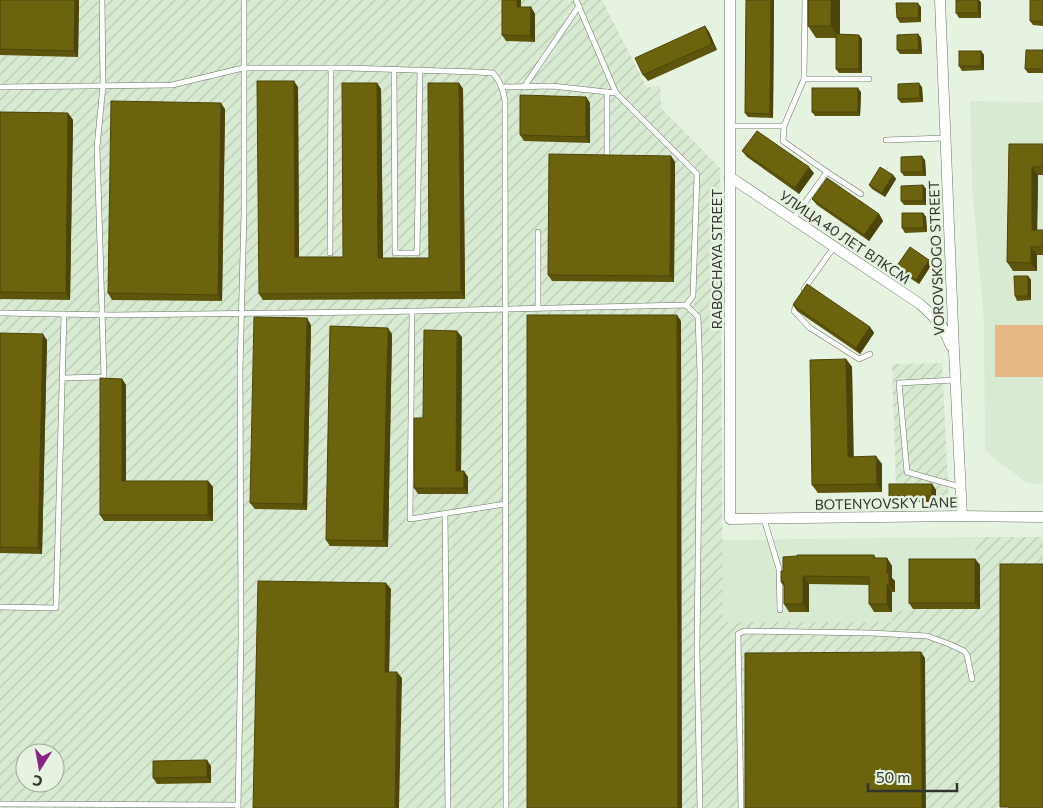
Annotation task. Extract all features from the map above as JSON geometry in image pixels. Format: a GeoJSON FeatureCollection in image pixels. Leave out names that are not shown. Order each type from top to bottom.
{"type":"FeatureCollection","features":[{"type":"Feature","properties":{"kind":"street","name":"RABOCHAYA STREET"},"geometry":{"type":"LineString","coordinates":[[730,0],[730,519]]}},
{"type":"Feature","properties":{"kind":"street","name":"VOROVSKOGO STREET"},"geometry":{"type":"LineString","coordinates":[[940,0],[962,516]]}},
{"type":"Feature","properties":{"kind":"street","name":"УЛИЦА 40 ЛЕТ ВЛКСМ"},"geometry":{"type":"LineString","coordinates":[[730,177],[920,304],[941,324],[954,352]]}},
{"type":"Feature","properties":{"kind":"street","name":"BOTENYOVSKY LANE"},"geometry":{"type":"LineString","coordinates":[[730,519],[962,516],[1043,517]]}},
{"type":"Feature","properties":{"kind":"lane"},"geometry":{"type":"LineString","coordinates":[[62,378],[104,377],[96,147],[103,86],[102,0]]}},
{"type":"Feature","properties":{"kind":"lane"},"geometry":{"type":"LineString","coordinates":[[0,804],[238,806],[241,637],[244,0]]}},
{"type":"Feature","properties":{"kind":"lane"},"geometry":{"type":"LineString","coordinates":[[805,0],[804,79],[784,126],[783,141],[861,194]]}},
{"type":"Feature","properties":{"kind":"lane"},"geometry":{"type":"LineString","coordinates":[[524,87],[577,3]]}},
{"type":"Feature","properties":{"kind":"lane"},"geometry":{"type":"LineString","coordinates":[[577,3],[616,93],[697,174],[693,296],[686,305]]}},
{"type":"Feature","properties":{"kind":"lane"},"geometry":{"type":"LineString","coordinates":[[0,87],[172,85],[243,68],[394,69],[493,73],[498,79],[505,101],[506,808]]}},
{"type":"Feature","properties":{"kind":"lane"},"geometry":{"type":"LineString","coordinates":[[330,253],[331,68]]}},
{"type":"Feature","properties":{"kind":"lane"},"geometry":{"type":"LineString","coordinates":[[394,69],[395,253],[417,253],[420,70]]}},
{"type":"Feature","properties":{"kind":"lane"},"geometry":{"type":"LineString","coordinates":[[804,79],[869,79]]}},
{"type":"Feature","properties":{"kind":"lane"},"geometry":{"type":"LineString","coordinates":[[502,87],[552,86],[616,93]]}},
{"type":"Feature","properties":{"kind":"lane"},"geometry":{"type":"LineString","coordinates":[[607,92],[607,155]]}},
{"type":"Feature","properties":{"kind":"lane"},"geometry":{"type":"LineString","coordinates":[[730,126],[784,126]]}},
{"type":"Feature","properties":{"kind":"lane"},"geometry":{"type":"LineString","coordinates":[[886,140],[945,138]]}},
{"type":"Feature","properties":{"kind":"lane"},"geometry":{"type":"LineString","coordinates":[[793,219],[827,172]]}},
{"type":"Feature","properties":{"kind":"lane"},"geometry":{"type":"LineString","coordinates":[[538,232],[538,308]]}},
{"type":"Feature","properties":{"kind":"lane"},"geometry":{"type":"LineString","coordinates":[[803,291],[834,247]]}},
{"type":"Feature","properties":{"kind":"lane"},"geometry":{"type":"LineString","coordinates":[[798,298],[794,311],[810,328],[859,358],[870,354]]}},
{"type":"Feature","properties":{"kind":"lane"},"geometry":{"type":"LineString","coordinates":[[0,313],[102,315],[686,305],[698,317],[699,346],[697,651],[700,808]]}},
{"type":"Feature","properties":{"kind":"lane"},"geometry":{"type":"LineString","coordinates":[[412,311],[410,519],[505,504]]}},
{"type":"Feature","properties":{"kind":"lane"},"geometry":{"type":"LineString","coordinates":[[0,607],[56,608],[64,314]]}},
{"type":"Feature","properties":{"kind":"lane"},"geometry":{"type":"LineString","coordinates":[[955,380],[899,383],[906,472],[961,487]]}},
{"type":"Feature","properties":{"kind":"lane"},"geometry":{"type":"LineString","coordinates":[[445,514],[448,808]]}},
{"type":"Feature","properties":{"kind":"lane"},"geometry":{"type":"LineString","coordinates":[[764,518],[779,569],[780,610]]}},
{"type":"Feature","properties":{"kind":"lane"},"geometry":{"type":"LineString","coordinates":[[741,808],[738,634],[744,630],[927,636],[964,651],[968,655],[972,679]]}},
{"type":"Feature","properties":{"kind":"shaded area"},"geometry":{"type":"Polygon","coordinates":[[[0,0],[602,0],[647,88],[660,85],[661,108],[720,168],[723,622],[892,622],[892,612],[913,609],[979,609],[973,565],[977,537],[1043,537],[1043,808],[0,808],[0,0]]]}},
{"type":"Feature","properties":{"kind":"shaded area"},"geometry":{"type":"Polygon","coordinates":[[[970,101],[1043,102],[1043,484],[1027,483],[985,451],[984,322],[972,185],[970,101]]]}},
{"type":"Feature","properties":{"kind":"shaded area"},"geometry":{"type":"Polygon","coordinates":[[[995,325],[1043,325],[1043,377],[995,377],[995,325]]]}},
{"type":"Feature","properties":{"kind":"shaded area"},"geometry":{"type":"Polygon","coordinates":[[[942,363],[949,502],[894,502],[894,490],[896,490],[892,364],[942,363]]]}},
{"type":"Feature","properties":{"kind":"shaded area"},"geometry":{"type":"Polygon","coordinates":[[[977,537],[973,564],[980,565],[980,609],[913,609],[892,612],[893,622],[722,622],[722,540],[977,537]]]}},
{"type":"Feature","properties":{"kind":"building"},"geometry":{"type":"Polygon","coordinates":[[[0,0],[75,0],[74,51],[0,49],[0,0]]]}},
{"type":"Feature","properties":{"kind":"building"},"geometry":{"type":"Polygon","coordinates":[[[502,0],[517,0],[517,7],[531,7],[530,36],[502,35],[502,0]]]}},
{"type":"Feature","properties":{"kind":"building"},"geometry":{"type":"Polygon","coordinates":[[[746,0],[771,0],[770,114],[745,113],[746,0]]]}},
{"type":"Feature","properties":{"kind":"building"},"geometry":{"type":"Polygon","coordinates":[[[808,0],[831,0],[831,26],[808,26],[808,0]]]}},
{"type":"Feature","properties":{"kind":"building"},"geometry":{"type":"Polygon","coordinates":[[[956,0],[978,0],[978,13],[956,13],[956,0]]]}},
{"type":"Feature","properties":{"kind":"building"},"geometry":{"type":"Polygon","coordinates":[[[1030,0],[1043,0],[1043,22],[1030,21],[1030,0]]]}},
{"type":"Feature","properties":{"kind":"building"},"geometry":{"type":"Polygon","coordinates":[[[896,3],[918,3],[919,18],[897,18],[896,3]]]}},
{"type":"Feature","properties":{"kind":"building"},"geometry":{"type":"Polygon","coordinates":[[[705,26],[712,44],[643,75],[635,58],[705,26]]]}},
{"type":"Feature","properties":{"kind":"building"},"geometry":{"type":"Polygon","coordinates":[[[836,34],[859,35],[859,69],[836,69],[836,34]]]}},
{"type":"Feature","properties":{"kind":"building"},"geometry":{"type":"Polygon","coordinates":[[[918,34],[919,50],[897,50],[897,35],[918,34]]]}},
{"type":"Feature","properties":{"kind":"building"},"geometry":{"type":"Polygon","coordinates":[[[1026,50],[1043,50],[1043,69],[1025,69],[1026,50]]]}},
{"type":"Feature","properties":{"kind":"building"},"geometry":{"type":"Polygon","coordinates":[[[959,51],[981,51],[981,66],[959,66],[959,51]]]}},
{"type":"Feature","properties":{"kind":"building"},"geometry":{"type":"Polygon","coordinates":[[[257,81],[294,81],[295,257],[343,257],[342,83],[377,83],[378,258],[429,258],[428,83],[459,83],[461,292],[259,294],[257,81]]]}},
{"type":"Feature","properties":{"kind":"building"},"geometry":{"type":"Polygon","coordinates":[[[919,83],[920,98],[898,99],[898,84],[919,83]]]}},
{"type":"Feature","properties":{"kind":"building"},"geometry":{"type":"Polygon","coordinates":[[[812,88],[858,88],[858,112],[812,112],[812,88]]]}},
{"type":"Feature","properties":{"kind":"building"},"geometry":{"type":"Polygon","coordinates":[[[520,95],[586,97],[586,137],[520,135],[520,95]]]}},
{"type":"Feature","properties":{"kind":"building"},"geometry":{"type":"Polygon","coordinates":[[[111,101],[221,103],[218,295],[108,293],[111,101]]]}},
{"type":"Feature","properties":{"kind":"building"},"geometry":{"type":"Polygon","coordinates":[[[0,112],[68,113],[66,293],[0,292],[0,112]]]}},
{"type":"Feature","properties":{"kind":"building"},"geometry":{"type":"Polygon","coordinates":[[[757,131],[809,167],[795,188],[742,151],[757,131]]]}},
{"type":"Feature","properties":{"kind":"building"},"geometry":{"type":"Polygon","coordinates":[[[1009,144],[1043,144],[1043,167],[1032,167],[1032,230],[1043,230],[1043,247],[1031,247],[1031,263],[1007,262],[1009,144]]]}},
{"type":"Feature","properties":{"kind":"building"},"geometry":{"type":"Polygon","coordinates":[[[549,154],[671,156],[670,276],[548,275],[549,154]]]}},
{"type":"Feature","properties":{"kind":"building"},"geometry":{"type":"Polygon","coordinates":[[[922,156],[923,172],[901,172],[901,157],[922,156]]]}},
{"type":"Feature","properties":{"kind":"building"},"geometry":{"type":"Polygon","coordinates":[[[880,167],[893,175],[882,193],[869,185],[880,167]]]}},
{"type":"Feature","properties":{"kind":"building"},"geometry":{"type":"Polygon","coordinates":[[[827,178],[879,214],[864,235],[812,199],[827,178]]]}},
{"type":"Feature","properties":{"kind":"building"},"geometry":{"type":"Polygon","coordinates":[[[923,185],[923,201],[901,201],[901,186],[923,185]]]}},
{"type":"Feature","properties":{"kind":"building"},"geometry":{"type":"Polygon","coordinates":[[[902,213],[923,213],[924,228],[902,228],[902,213]]]}},
{"type":"Feature","properties":{"kind":"building"},"geometry":{"type":"Polygon","coordinates":[[[910,247],[929,260],[916,280],[896,267],[910,247]]]}},
{"type":"Feature","properties":{"kind":"building"},"geometry":{"type":"Polygon","coordinates":[[[1014,276],[1028,276],[1028,296],[1015,296],[1014,276]]]}},
{"type":"Feature","properties":{"kind":"building"},"geometry":{"type":"Polygon","coordinates":[[[807,284],[870,327],[856,348],[793,305],[807,284]]]}},
{"type":"Feature","properties":{"kind":"building"},"geometry":{"type":"Polygon","coordinates":[[[527,315],[677,315],[678,808],[527,808],[527,315]]]}},
{"type":"Feature","properties":{"kind":"building"},"geometry":{"type":"Polygon","coordinates":[[[254,317],[307,318],[303,504],[250,503],[254,317]]]}},
{"type":"Feature","properties":{"kind":"building"},"geometry":{"type":"Polygon","coordinates":[[[330,326],[388,328],[383,541],[326,540],[330,326]]]}},
{"type":"Feature","properties":{"kind":"building"},"geometry":{"type":"Polygon","coordinates":[[[424,330],[457,331],[456,471],[464,471],[464,488],[414,488],[414,418],[423,418],[424,330]]]}},
{"type":"Feature","properties":{"kind":"building"},"geometry":{"type":"Polygon","coordinates":[[[0,333],[43,334],[38,548],[0,547],[0,333]]]}},
{"type":"Feature","properties":{"kind":"building"},"geometry":{"type":"Polygon","coordinates":[[[846,359],[848,457],[876,456],[877,484],[812,485],[810,360],[846,359]]]}},
{"type":"Feature","properties":{"kind":"building"},"geometry":{"type":"Polygon","coordinates":[[[100,378],[122,379],[122,481],[208,481],[208,515],[100,515],[100,378]]]}},
{"type":"Feature","properties":{"kind":"building"},"geometry":{"type":"Polygon","coordinates":[[[889,484],[932,484],[932,496],[889,496],[889,484]]]}},
{"type":"Feature","properties":{"kind":"building"},"geometry":{"type":"Polygon","coordinates":[[[797,555],[874,555],[874,558],[887,558],[889,584],[887,584],[887,604],[869,604],[869,577],[803,576],[803,604],[784,604],[784,582],[781,582],[783,557],[797,555]]]}},
{"type":"Feature","properties":{"kind":"building"},"geometry":{"type":"Polygon","coordinates":[[[909,559],[975,559],[975,603],[909,603],[909,559]]]}},
{"type":"Feature","properties":{"kind":"building"},"geometry":{"type":"Polygon","coordinates":[[[1000,564],[1043,564],[1043,808],[1000,807],[1000,564]]]}},
{"type":"Feature","properties":{"kind":"building"},"geometry":{"type":"Polygon","coordinates":[[[258,581],[386,583],[385,672],[397,672],[395,808],[253,808],[258,581]]]}},
{"type":"Feature","properties":{"kind":"building"},"geometry":{"type":"Polygon","coordinates":[[[921,652],[922,808],[745,808],[745,653],[921,652]]]}},
{"type":"Feature","properties":{"kind":"building"},"geometry":{"type":"Polygon","coordinates":[[[207,760],[207,777],[153,778],[153,761],[207,760]]]}}]}
